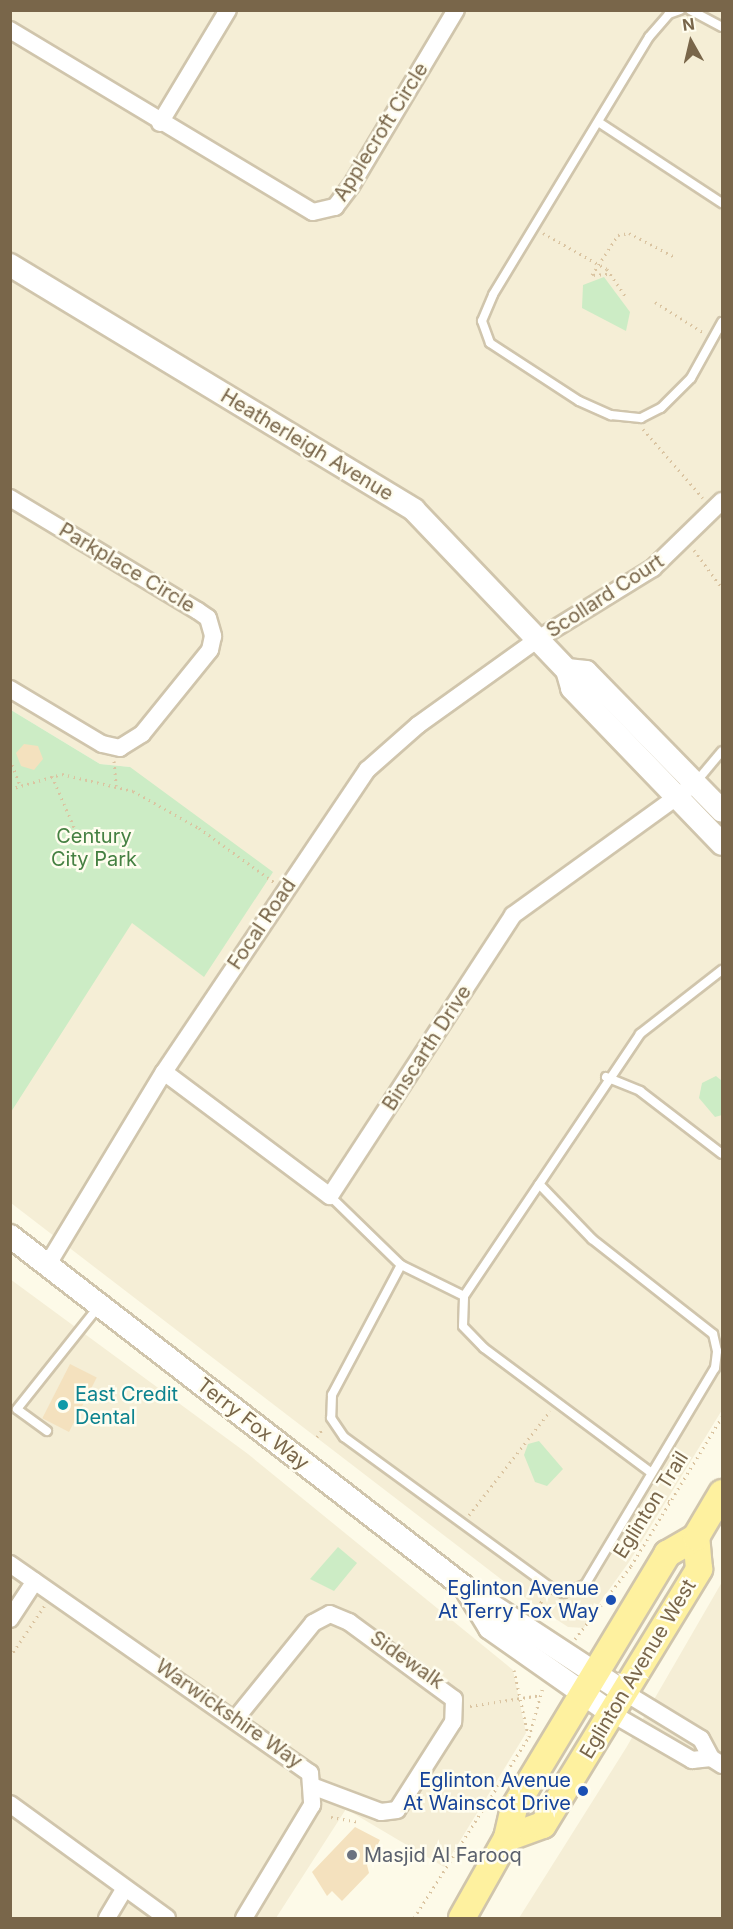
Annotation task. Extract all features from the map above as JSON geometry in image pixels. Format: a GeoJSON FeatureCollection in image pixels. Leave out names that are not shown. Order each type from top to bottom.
{"type":"FeatureCollection","features":[{"type":"Feature","properties":{"kind":"main road","name":"Eglinton Avenue West"},"geometry":{"type":"LineString","coordinates":[[462,1918],[507,1838],[514,1808],[667,1554],[696,1537],[723,1493]]}},
{"type":"Feature","properties":{"kind":"main road","name":"Eglinton Avenue West"},"geometry":{"type":"LineString","coordinates":[[507,1838],[543,1825],[699,1569],[696,1537]]}},
{"type":"Feature","properties":{"kind":"street"},"geometry":{"type":"LineString","coordinates":[[160,123],[228,10]]}},
{"type":"Feature","properties":{"kind":"street","name":"Applecroft Circle"},"geometry":{"type":"LineString","coordinates":[[10,30],[160,123],[313,212],[335,207],[456,10]]}},
{"type":"Feature","properties":{"kind":"street","name":"Heatherleigh Avenue"},"geometry":{"type":"LineString","coordinates":[[10,266],[414,510],[567,670],[572,688],[723,844]]}},
{"type":"Feature","properties":{"kind":"street","name":"Parkplace Circle"},"geometry":{"type":"LineString","coordinates":[[10,498],[198,611],[211,625],[210,650],[199,664],[142,734],[112,748]]}},
{"type":"Feature","properties":{"kind":"street","name":"Scollard Court"},"geometry":{"type":"LineString","coordinates":[[538,639],[653,568],[686,539],[718,505]]}},
{"type":"Feature","properties":{"kind":"street","name":"Focal Road"},"geometry":{"type":"LineString","coordinates":[[48,1263],[164,1072],[347,796],[387,750],[538,639]]}},
{"type":"Feature","properties":{"kind":"street","name":"Heatherleigh Avenue"},"geometry":{"type":"LineString","coordinates":[[567,670],[586,672],[723,811]]}},
{"type":"Feature","properties":{"kind":"street"},"geometry":{"type":"LineString","coordinates":[[10,689],[112,748]]}},
{"type":"Feature","properties":{"kind":"street","name":"Binscarth Drive"},"geometry":{"type":"LineString","coordinates":[[330,1196],[513,915],[677,798],[695,782]]}},
{"type":"Feature","properties":{"kind":"street"},"geometry":{"type":"LineString","coordinates":[[164,1072],[330,1196]]}},
{"type":"Feature","properties":{"kind":"street","name":"Terry Fox Way"},"geometry":{"type":"LineString","coordinates":[[10,1236],[48,1263],[99,1306],[589,1684],[617,1702]]}},
{"type":"Feature","properties":{"kind":"street","name":"Warwickshire Way"},"geometry":{"type":"LineString","coordinates":[[10,1564],[302,1762],[315,1787],[312,1805],[244,1918]]}},
{"type":"Feature","properties":{"kind":"street"},"geometry":{"type":"LineString","coordinates":[[10,1619],[35,1581]]}},
{"type":"Feature","properties":{"kind":"street"},"geometry":{"type":"LineString","coordinates":[[237,1717],[313,1623],[330,1614],[349,1622],[454,1699],[453,1722],[397,1810],[381,1812],[315,1787]]}},
{"type":"Feature","properties":{"kind":"street"},"geometry":{"type":"LineString","coordinates":[[617,1702],[692,1760],[717,1762]]}},
{"type":"Feature","properties":{"kind":"street"},"geometry":{"type":"LineString","coordinates":[[617,1702],[701,1739],[717,1762]]}},
{"type":"Feature","properties":{"kind":"street"},"geometry":{"type":"LineString","coordinates":[[10,1804],[124,1890],[166,1918]]}},
{"type":"Feature","properties":{"kind":"street"},"geometry":{"type":"LineString","coordinates":[[106,1918],[124,1890]]}},
{"type":"Feature","properties":{"kind":"lane"},"geometry":{"type":"LineString","coordinates":[[680,10],[669,14],[649,37],[600,123],[535,227],[482,321],[490,343],[579,401],[611,415],[641,418],[661,408],[691,378],[722,326]]}},
{"type":"Feature","properties":{"kind":"lane"},"geometry":{"type":"LineString","coordinates":[[690,10],[723,27]]}},
{"type":"Feature","properties":{"kind":"lane"},"geometry":{"type":"LineString","coordinates":[[600,123],[723,203]]}},
{"type":"Feature","properties":{"kind":"lane"},"geometry":{"type":"LineString","coordinates":[[695,782],[723,751]]}},
{"type":"Feature","properties":{"kind":"lane"},"geometry":{"type":"LineString","coordinates":[[649,1471],[557,1403],[463,1326],[464,1296],[539,1184],[606,1077],[640,1034],[721,972]]}},
{"type":"Feature","properties":{"kind":"lane"},"geometry":{"type":"LineString","coordinates":[[606,1077],[640,1091],[723,1154]]}},
{"type":"Feature","properties":{"kind":"lane"},"geometry":{"type":"LineString","coordinates":[[401,1265],[332,1395],[331,1418],[344,1437],[563,1593],[585,1586],[649,1471],[715,1368],[713,1334],[592,1239],[539,1184]]}},
{"type":"Feature","properties":{"kind":"lane"},"geometry":{"type":"LineString","coordinates":[[330,1196],[401,1265],[464,1296]]}},
{"type":"Feature","properties":{"kind":"lane"},"geometry":{"type":"LineString","coordinates":[[47,1431],[17,1409],[99,1306]]}},
{"type":"Feature","properties":{"kind":"path"},"geometry":{"type":"LineString","coordinates":[[535,227],[595,266],[607,269],[607,274],[626,297]]}},
{"type":"Feature","properties":{"kind":"path"},"geometry":{"type":"LineString","coordinates":[[607,274],[592,275],[610,243],[629,234],[675,257]]}},
{"type":"Feature","properties":{"kind":"path"},"geometry":{"type":"LineString","coordinates":[[655,302],[714,339]]}},
{"type":"Feature","properties":{"kind":"path"},"geometry":{"type":"LineString","coordinates":[[641,418],[645,435],[718,505]]}},
{"type":"Feature","properties":{"kind":"path"},"geometry":{"type":"LineString","coordinates":[[686,539],[723,588]]}},
{"type":"Feature","properties":{"kind":"path"},"geometry":{"type":"LineString","coordinates":[[112,748],[116,786]]}},
{"type":"Feature","properties":{"kind":"path"},"geometry":{"type":"LineString","coordinates":[[10,759],[20,785]]}},
{"type":"Feature","properties":{"kind":"path"},"geometry":{"type":"LineString","coordinates":[[10,789],[52,776],[84,776],[116,786],[198,828],[285,890]]}},
{"type":"Feature","properties":{"kind":"path"},"geometry":{"type":"LineString","coordinates":[[52,776],[77,834],[89,833]]}},
{"type":"Feature","properties":{"kind":"path"},"geometry":{"type":"LineString","coordinates":[[462,1523],[557,1403]]}},
{"type":"Feature","properties":{"kind":"path","name":"Eglinton Trail"},"geometry":{"type":"LineString","coordinates":[[579,1634],[588,1630],[671,1503],[723,1417]]}},
{"type":"Feature","properties":{"kind":"path"},"geometry":{"type":"LineString","coordinates":[[317,1437],[324,1428]]}},
{"type":"Feature","properties":{"kind":"path"},"geometry":{"type":"LineString","coordinates":[[651,1491],[671,1503]]}},
{"type":"Feature","properties":{"kind":"path"},"geometry":{"type":"LineString","coordinates":[[10,1657],[53,1593]]}},
{"type":"Feature","properties":{"kind":"path"},"geometry":{"type":"LineString","coordinates":[[514,1670],[529,1737]]}},
{"type":"Feature","properties":{"kind":"path"},"geometry":{"type":"LineString","coordinates":[[414,1918],[529,1737],[543,1686]]}},
{"type":"Feature","properties":{"kind":"path"},"geometry":{"type":"LineString","coordinates":[[470,1706],[520,1696],[541,1695]]}},
{"type":"Feature","properties":{"kind":"path"},"geometry":{"type":"LineString","coordinates":[[331,1817],[359,1822]]}},
{"type":"Feature","properties":{"kind":"shaded area"},"geometry":{"type":"Polygon","coordinates":[[[11,11],[722,11],[722,1410],[629,1562],[598,1605],[594,1603],[584,1628],[568,1627],[536,1606],[11,1203],[10,1112],[132,922],[130,767],[100,764],[11,710],[11,11]]]}},
{"type":"Feature","properties":{"kind":"shaded area"},"geometry":{"type":"Polygon","coordinates":[[[10,1279],[248,1454],[513,1670],[526,1733],[444,1867],[346,1809],[276,1918],[11,1918],[10,1279]]]}},
{"type":"Feature","properties":{"kind":"shaded area"},"geometry":{"type":"Polygon","coordinates":[[[722,1582],[722,1918],[519,1918],[626,1748],[722,1582]]]}},
{"type":"Feature","properties":{"kind":"green space"},"geometry":{"type":"Polygon","coordinates":[[[604,277],[630,312],[626,331],[582,308],[583,285],[604,277]]]}},
{"type":"Feature","properties":{"kind":"green space","name":"Century City Park"},"geometry":{"type":"Polygon","coordinates":[[[11,710],[100,764],[130,767],[273,872],[204,977],[132,923],[11,1112],[11,710]]]}},
{"type":"Feature","properties":{"kind":"green space"},"geometry":{"type":"Polygon","coordinates":[[[716,1076],[722,1081],[722,1115],[715,1117],[699,1098],[702,1083],[716,1076]]]}},
{"type":"Feature","properties":{"kind":"green space"},"geometry":{"type":"Polygon","coordinates":[[[539,1441],[563,1469],[547,1486],[535,1482],[524,1455],[528,1444],[539,1441]]]}},
{"type":"Feature","properties":{"kind":"green space"},"geometry":{"type":"Polygon","coordinates":[[[338,1547],[357,1563],[334,1591],[310,1579],[338,1547]]]}},
{"type":"Feature","properties":{"kind":"building"},"geometry":{"type":"Polygon","coordinates":[[[24,744],[38,746],[43,759],[34,770],[21,766],[16,753],[24,744]]]}},
{"type":"Feature","properties":{"kind":"building","name":"East Credit Dental"},"geometry":{"type":"Polygon","coordinates":[[[70,1364],[97,1378],[69,1432],[42,1418],[70,1364]]]}},
{"type":"Feature","properties":{"kind":"building","name":"Masjid Al Farooq"},"geometry":{"type":"Polygon","coordinates":[[[355,1827],[380,1840],[367,1865],[369,1873],[342,1901],[332,1891],[327,1896],[312,1872],[355,1827]]]}},
{"type":"Feature","properties":{"kind":"place","name":"East Credit Dental"},"geometry":{"type":"Point","coordinates":[63,1405]}},
{"type":"Feature","properties":{"kind":"place","name":"Eglinton Avenue At Terry Fox Way"},"geometry":{"type":"Point","coordinates":[611,1600]}},
{"type":"Feature","properties":{"kind":"place","name":"Eglinton Avenue At Wainscot Drive"},"geometry":{"type":"Point","coordinates":[583,1791]}},
{"type":"Feature","properties":{"kind":"place","name":"Masjid Al Farooq"},"geometry":{"type":"Point","coordinates":[352,1855]}}]}
